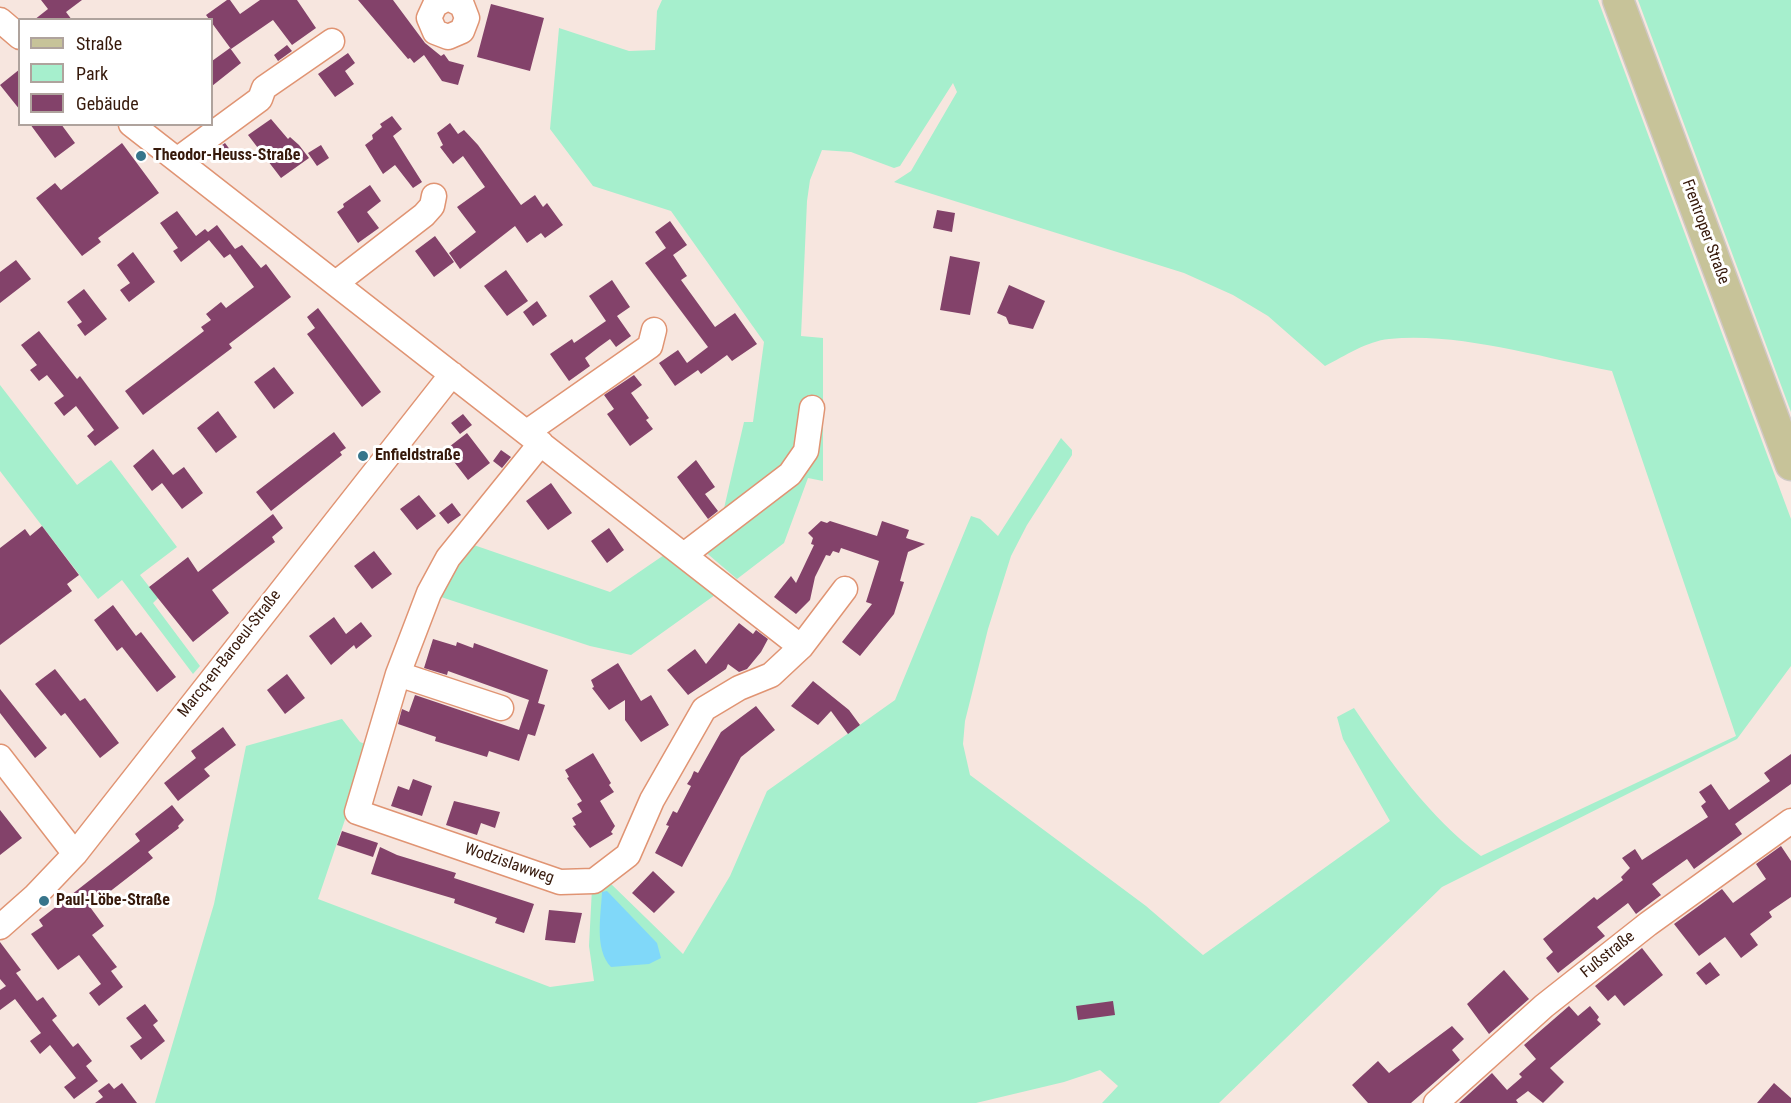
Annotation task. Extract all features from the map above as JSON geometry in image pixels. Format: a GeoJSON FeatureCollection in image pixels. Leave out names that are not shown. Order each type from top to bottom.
{"type":"FeatureCollection","features":[{"type":"Feature","properties":{"kind":"main road","name":"Frentroper Straße"},"geometry":{"type":"LineString","coordinates":[[1618,0],[1791,465]]}},
{"type":"Feature","properties":{"kind":"street"},"geometry":{"type":"LineString","coordinates":[[429,4],[429,18],[435,32],[441,36],[455,36],[462,32],[467,18],[462,5],[452,0]]}},
{"type":"Feature","properties":{"kind":"street"},"geometry":{"type":"LineString","coordinates":[[0,20],[18,35]]}},
{"type":"Feature","properties":{"kind":"street"},"geometry":{"type":"LineString","coordinates":[[177,160],[260,99],[264,88],[332,41]]}},
{"type":"Feature","properties":{"kind":"street"},"geometry":{"type":"LineString","coordinates":[[134,126],[801,647],[845,589]]}},
{"type":"Feature","properties":{"kind":"street"},"geometry":{"type":"LineString","coordinates":[[336,283],[424,215],[432,206],[434,196]]}},
{"type":"Feature","properties":{"kind":"street"},"geometry":{"type":"LineString","coordinates":[[534,438],[650,346],[654,330]]}},
{"type":"Feature","properties":{"kind":"street","name":"Marcq-en-Baroeul-Straße"},"geometry":{"type":"LineString","coordinates":[[0,927],[35,896],[75,854],[452,374]]}},
{"type":"Feature","properties":{"kind":"street"},"geometry":{"type":"LineString","coordinates":[[684,555],[790,474],[806,451],[812,408]]}},
{"type":"Feature","properties":{"kind":"street","name":"Wodzislawweg"},"geometry":{"type":"LineString","coordinates":[[534,438],[448,558],[429,593],[399,674],[357,812],[560,882],[594,881],[627,855],[652,800],[704,709],[739,688],[771,675],[801,647]]}},
{"type":"Feature","properties":{"kind":"street"},"geometry":{"type":"LineString","coordinates":[[399,674],[501,708]]}},
{"type":"Feature","properties":{"kind":"street"},"geometry":{"type":"LineString","coordinates":[[0,757],[75,854]]}},
{"type":"Feature","properties":{"kind":"street","name":"Fußstraße"},"geometry":{"type":"LineString","coordinates":[[1436,1103],[1544,1006],[1648,924],[1791,821]]}},
{"type":"Feature","properties":{"kind":"green space"},"geometry":{"type":"Polygon","coordinates":[[[662,0],[1598,0],[1791,519],[1791,666],[1737,739],[1442,887],[1219,1103],[1102,1103],[1118,1086],[1100,1070],[1064,1082],[976,1103],[155,1103],[214,904],[246,746],[342,719],[360,742],[370,746],[318,899],[550,987],[594,981],[589,946],[592,888],[608,881],[683,954],[730,876],[767,791],[895,700],[971,516],[980,519],[998,536],[1061,438],[1072,450],[1072,455],[1027,525],[1011,556],[988,629],[965,721],[963,744],[970,775],[1146,906],[1203,955],[1390,821],[1343,739],[1337,717],[1354,708],[1411,788],[1444,824],[1481,856],[1736,736],[1612,371],[1472,343],[1416,338],[1381,340],[1325,366],[1268,316],[1233,295],[1184,273],[894,182],[911,171],[957,92],[953,83],[900,166],[894,168],[851,152],[822,150],[810,180],[807,201],[801,336],[823,338],[823,481],[808,478],[784,543],[737,579],[689,538],[722,517],[744,422],[753,422],[764,342],[671,211],[593,186],[550,129],[559,28],[629,51],[655,50],[657,11],[662,0]]]}},
{"type":"Feature","properties":{"kind":"green space"},"geometry":{"type":"Polygon","coordinates":[[[1638,0],[1791,0],[1791,412],[1638,0]]]}},
{"type":"Feature","properties":{"kind":"green space"},"geometry":{"type":"Polygon","coordinates":[[[0,385],[77,485],[111,460],[177,547],[140,575],[158,598],[153,603],[200,666],[193,674],[122,580],[98,599],[0,471],[0,385]]]}},
{"type":"Feature","properties":{"kind":"green space"},"geometry":{"type":"Polygon","coordinates":[[[468,543],[610,592],[664,555],[715,595],[631,655],[590,646],[438,596],[468,543]]]}},
{"type":"Feature","properties":{"kind":"water"},"geometry":{"type":"Polygon","coordinates":[[[607,891],[657,943],[661,958],[649,964],[611,967],[600,942],[602,892],[607,891]]]}},
{"type":"Feature","properties":{"kind":"building"},"geometry":{"type":"Polygon","coordinates":[[[41,0],[82,0],[66,12],[70,18],[37,18],[48,9],[41,0]]]}},
{"type":"Feature","properties":{"kind":"building"},"geometry":{"type":"Polygon","coordinates":[[[227,0],[230,0],[240,14],[260,0],[297,0],[316,28],[292,45],[273,20],[231,49],[213,25],[213,18],[208,18],[206,15],[227,0]]]}},
{"type":"Feature","properties":{"kind":"building"},"geometry":{"type":"Polygon","coordinates":[[[358,0],[393,0],[425,43],[441,56],[444,54],[449,61],[464,65],[458,85],[442,81],[424,55],[414,63],[410,58],[408,59],[358,0]]]}},
{"type":"Feature","properties":{"kind":"building"},"geometry":{"type":"Polygon","coordinates":[[[491,4],[544,18],[530,71],[477,57],[491,4]]]}},
{"type":"Feature","properties":{"kind":"building"},"geometry":{"type":"Polygon","coordinates":[[[287,45],[292,51],[278,61],[274,55],[287,45]]]}},
{"type":"Feature","properties":{"kind":"building"},"geometry":{"type":"Polygon","coordinates":[[[230,48],[241,63],[213,85],[213,60],[230,48]]]}},
{"type":"Feature","properties":{"kind":"building"},"geometry":{"type":"Polygon","coordinates":[[[348,53],[355,63],[345,71],[354,84],[335,97],[318,74],[348,53]]]}},
{"type":"Feature","properties":{"kind":"building"},"geometry":{"type":"Polygon","coordinates":[[[18,71],[18,108],[0,85],[18,71]]]}},
{"type":"Feature","properties":{"kind":"building"},"geometry":{"type":"Polygon","coordinates":[[[392,116],[402,129],[393,136],[422,182],[413,188],[395,165],[383,174],[365,145],[382,127],[380,124],[392,116]]]}},
{"type":"Feature","properties":{"kind":"building"},"geometry":{"type":"Polygon","coordinates":[[[271,119],[288,139],[290,137],[299,145],[309,158],[281,178],[248,135],[271,119]]]}},
{"type":"Feature","properties":{"kind":"building"},"geometry":{"type":"Polygon","coordinates":[[[450,123],[458,134],[464,130],[478,145],[521,205],[535,195],[543,207],[547,203],[563,225],[545,238],[541,233],[527,243],[515,226],[460,269],[449,253],[476,232],[457,207],[485,187],[463,156],[453,164],[440,147],[443,145],[437,133],[450,123]]]}},
{"type":"Feature","properties":{"kind":"building"},"geometry":{"type":"Polygon","coordinates":[[[31,126],[62,126],[75,143],[55,158],[31,126]]]}},
{"type":"Feature","properties":{"kind":"building"},"geometry":{"type":"Polygon","coordinates":[[[122,143],[159,193],[98,238],[101,242],[82,256],[36,198],[55,183],[61,190],[122,143]]]}},
{"type":"Feature","properties":{"kind":"building"},"geometry":{"type":"Polygon","coordinates":[[[225,143],[231,151],[217,161],[211,153],[225,143]]]}},
{"type":"Feature","properties":{"kind":"building"},"geometry":{"type":"Polygon","coordinates":[[[321,145],[329,158],[317,166],[308,153],[321,145]]]}},
{"type":"Feature","properties":{"kind":"building"},"geometry":{"type":"Polygon","coordinates":[[[370,185],[381,201],[367,212],[379,228],[358,243],[337,212],[344,207],[343,204],[370,185]]]}},
{"type":"Feature","properties":{"kind":"building"},"geometry":{"type":"Polygon","coordinates":[[[937,210],[955,213],[952,232],[933,228],[937,210]]]}},
{"type":"Feature","properties":{"kind":"building"},"geometry":{"type":"Polygon","coordinates":[[[177,211],[196,236],[205,229],[208,232],[217,225],[235,249],[242,245],[261,268],[266,264],[291,297],[229,344],[232,348],[143,415],[125,391],[204,331],[201,327],[211,320],[206,314],[221,302],[226,308],[254,287],[230,254],[224,258],[209,240],[181,262],[173,251],[178,248],[160,223],[177,211]]]}},
{"type":"Feature","properties":{"kind":"building"},"geometry":{"type":"Polygon","coordinates":[[[670,221],[687,245],[673,255],[687,276],[681,280],[715,327],[735,313],[757,344],[732,361],[727,355],[701,374],[698,370],[675,386],[659,363],[678,350],[687,363],[708,347],[645,263],[666,248],[655,232],[670,221]]]}},
{"type":"Feature","properties":{"kind":"building"},"geometry":{"type":"Polygon","coordinates":[[[435,236],[454,262],[434,277],[415,251],[435,236]]]}},
{"type":"Feature","properties":{"kind":"building"},"geometry":{"type":"Polygon","coordinates":[[[133,252],[155,282],[129,302],[120,290],[130,283],[117,265],[133,252]]]}},
{"type":"Feature","properties":{"kind":"building"},"geometry":{"type":"Polygon","coordinates":[[[950,256],[980,262],[970,315],[940,310],[950,256]]]}},
{"type":"Feature","properties":{"kind":"building"},"geometry":{"type":"Polygon","coordinates":[[[16,260],[31,279],[0,303],[0,272],[16,260]]]}},
{"type":"Feature","properties":{"kind":"building"},"geometry":{"type":"Polygon","coordinates":[[[506,270],[528,301],[507,316],[484,286],[506,270]]]}},
{"type":"Feature","properties":{"kind":"building"},"geometry":{"type":"Polygon","coordinates":[[[612,280],[630,307],[617,316],[631,336],[616,347],[610,339],[585,358],[590,366],[569,381],[550,354],[572,339],[574,343],[606,321],[589,296],[612,280]]]}},
{"type":"Feature","properties":{"kind":"building"},"geometry":{"type":"Polygon","coordinates":[[[1009,285],[1045,301],[1033,329],[1009,324],[1006,317],[997,313],[1009,285]]]}},
{"type":"Feature","properties":{"kind":"building"},"geometry":{"type":"Polygon","coordinates":[[[84,289],[107,319],[85,336],[77,325],[82,322],[67,302],[84,289]]]}},
{"type":"Feature","properties":{"kind":"building"},"geometry":{"type":"Polygon","coordinates":[[[537,301],[547,316],[533,326],[523,312],[537,301]]]}},
{"type":"Feature","properties":{"kind":"building"},"geometry":{"type":"Polygon","coordinates":[[[318,308],[381,392],[362,407],[307,334],[315,328],[307,317],[318,308]]]}},
{"type":"Feature","properties":{"kind":"building"},"geometry":{"type":"Polygon","coordinates":[[[39,331],[77,379],[80,376],[119,428],[95,446],[87,436],[94,430],[76,406],[64,416],[54,403],[64,396],[47,375],[39,381],[30,370],[37,365],[21,345],[39,331]]]}},
{"type":"Feature","properties":{"kind":"building"},"geometry":{"type":"Polygon","coordinates":[[[274,367],[294,393],[274,409],[254,382],[274,367]]]}},
{"type":"Feature","properties":{"kind":"building"},"geometry":{"type":"Polygon","coordinates":[[[634,375],[642,385],[631,393],[649,418],[646,420],[653,429],[630,446],[607,414],[614,409],[604,395],[634,375]]]}},
{"type":"Feature","properties":{"kind":"building"},"geometry":{"type":"Polygon","coordinates":[[[218,411],[237,437],[216,453],[197,428],[218,411]]]}},
{"type":"Feature","properties":{"kind":"building"},"geometry":{"type":"Polygon","coordinates":[[[463,414],[472,425],[460,434],[451,423],[463,414]]]}},
{"type":"Feature","properties":{"kind":"building"},"geometry":{"type":"Polygon","coordinates":[[[334,432],[346,448],[340,452],[342,455],[271,511],[256,492],[334,432]]]}},
{"type":"Feature","properties":{"kind":"building"},"geometry":{"type":"Polygon","coordinates":[[[467,433],[490,463],[468,480],[445,450],[467,433]]]}},
{"type":"Feature","properties":{"kind":"building"},"geometry":{"type":"Polygon","coordinates":[[[153,449],[173,475],[184,467],[203,493],[182,509],[162,483],[152,491],[133,466],[153,449]]]}},
{"type":"Feature","properties":{"kind":"building"},"geometry":{"type":"Polygon","coordinates":[[[501,450],[511,457],[502,468],[493,461],[501,450]]]}},
{"type":"Feature","properties":{"kind":"building"},"geometry":{"type":"Polygon","coordinates":[[[696,460],[715,487],[705,494],[718,511],[708,519],[677,477],[696,460]]]}},
{"type":"Feature","properties":{"kind":"building"},"geometry":{"type":"Polygon","coordinates":[[[551,483],[572,513],[548,530],[526,501],[551,483]]]}},
{"type":"Feature","properties":{"kind":"building"},"geometry":{"type":"Polygon","coordinates":[[[419,495],[436,516],[417,530],[400,509],[419,495]]]}},
{"type":"Feature","properties":{"kind":"building"},"geometry":{"type":"Polygon","coordinates":[[[452,503],[461,515],[448,524],[439,513],[452,503]]]}},
{"type":"Feature","properties":{"kind":"building"},"geometry":{"type":"Polygon","coordinates":[[[273,514],[283,528],[272,537],[275,542],[212,590],[229,613],[193,642],[149,587],[188,557],[198,572],[273,514]]]}},
{"type":"Feature","properties":{"kind":"building"},"geometry":{"type":"Polygon","coordinates":[[[821,521],[827,523],[830,521],[877,536],[882,521],[909,530],[906,538],[925,544],[908,552],[900,581],[904,582],[894,614],[860,656],[842,642],[872,604],[866,602],[879,561],[841,548],[839,553],[833,551],[830,556],[826,555],[815,577],[810,600],[796,614],[774,597],[791,576],[796,583],[814,545],[811,544],[813,538],[808,533],[821,521]]]}},
{"type":"Feature","properties":{"kind":"building"},"geometry":{"type":"Polygon","coordinates":[[[42,526],[79,575],[67,584],[72,591],[0,645],[0,548],[25,529],[30,536],[42,526]]]}},
{"type":"Feature","properties":{"kind":"building"},"geometry":{"type":"Polygon","coordinates":[[[609,528],[624,550],[607,563],[591,541],[609,528]]]}},
{"type":"Feature","properties":{"kind":"building"},"geometry":{"type":"Polygon","coordinates":[[[374,551],[392,574],[372,589],[354,566],[374,551]]]}},
{"type":"Feature","properties":{"kind":"building"},"geometry":{"type":"Polygon","coordinates":[[[113,605],[136,636],[141,632],[176,677],[157,692],[122,647],[117,651],[94,620],[113,605]]]}},
{"type":"Feature","properties":{"kind":"building"},"geometry":{"type":"Polygon","coordinates":[[[334,617],[346,634],[361,622],[372,636],[356,649],[354,645],[331,665],[309,636],[334,617]]]}},
{"type":"Feature","properties":{"kind":"building"},"geometry":{"type":"Polygon","coordinates":[[[739,623],[753,634],[756,630],[768,639],[761,652],[747,669],[739,672],[728,664],[726,669],[688,695],[667,670],[695,649],[706,664],[739,623]]]}},
{"type":"Feature","properties":{"kind":"building"},"geometry":{"type":"Polygon","coordinates":[[[433,639],[456,646],[457,642],[473,648],[474,643],[548,670],[538,703],[545,705],[535,736],[528,734],[519,761],[489,751],[487,757],[435,741],[436,737],[398,724],[402,709],[409,712],[415,695],[519,730],[529,700],[448,671],[447,675],[424,668],[433,639]]]}},
{"type":"Feature","properties":{"kind":"building"},"geometry":{"type":"Polygon","coordinates":[[[618,663],[641,701],[651,695],[669,725],[641,742],[625,720],[625,700],[609,710],[592,688],[594,687],[591,680],[618,663]]]}},
{"type":"Feature","properties":{"kind":"building"},"geometry":{"type":"Polygon","coordinates":[[[55,669],[80,701],[85,698],[119,743],[100,758],[65,713],[61,716],[35,684],[55,669]]]}},
{"type":"Feature","properties":{"kind":"building"},"geometry":{"type":"Polygon","coordinates":[[[287,674],[305,698],[285,714],[267,690],[287,674]]]}},
{"type":"Feature","properties":{"kind":"building"},"geometry":{"type":"Polygon","coordinates":[[[813,681],[849,710],[860,725],[848,734],[831,711],[818,725],[791,706],[813,681]]]}},
{"type":"Feature","properties":{"kind":"building"},"geometry":{"type":"Polygon","coordinates":[[[0,689],[47,748],[35,758],[0,713],[0,689]]]}},
{"type":"Feature","properties":{"kind":"building"},"geometry":{"type":"Polygon","coordinates":[[[756,706],[775,730],[741,757],[682,867],[655,853],[669,826],[666,825],[673,811],[677,813],[691,786],[687,784],[694,771],[698,773],[721,732],[756,706]]]}},
{"type":"Feature","properties":{"kind":"building"},"geometry":{"type":"Polygon","coordinates":[[[223,727],[236,745],[204,769],[210,776],[178,801],[164,783],[196,758],[191,751],[223,727]]]}},
{"type":"Feature","properties":{"kind":"building"},"geometry":{"type":"Polygon","coordinates":[[[593,753],[614,792],[600,801],[615,826],[611,832],[613,834],[590,848],[573,826],[576,825],[572,818],[582,812],[577,804],[582,801],[567,778],[569,777],[565,770],[593,753]]]}},
{"type":"Feature","properties":{"kind":"building"},"geometry":{"type":"Polygon","coordinates":[[[1791,754],[1791,784],[1735,824],[1742,834],[1694,869],[1687,859],[1652,884],[1661,895],[1636,914],[1628,903],[1597,927],[1605,936],[1558,973],[1546,958],[1553,952],[1543,939],[1594,897],[1597,900],[1623,880],[1621,877],[1630,868],[1622,858],[1635,849],[1642,860],[1708,817],[1701,806],[1706,802],[1699,792],[1711,784],[1729,810],[1770,781],[1764,773],[1791,754]]]}},
{"type":"Feature","properties":{"kind":"building"},"geometry":{"type":"Polygon","coordinates":[[[413,779],[432,786],[422,816],[391,806],[398,786],[409,790],[413,779]]]}},
{"type":"Feature","properties":{"kind":"building"},"geometry":{"type":"Polygon","coordinates":[[[454,801],[500,812],[495,828],[481,823],[477,835],[446,825],[454,801]]]}},
{"type":"Feature","properties":{"kind":"building"},"geometry":{"type":"Polygon","coordinates":[[[172,805],[184,820],[178,826],[179,828],[148,852],[153,858],[90,907],[104,926],[92,935],[117,967],[111,971],[123,987],[99,1006],[89,993],[101,984],[79,955],[58,970],[31,934],[43,926],[39,920],[140,841],[135,834],[172,805]]]}},
{"type":"Feature","properties":{"kind":"building"},"geometry":{"type":"Polygon","coordinates":[[[0,810],[22,838],[0,855],[0,810]]]}},
{"type":"Feature","properties":{"kind":"building"},"geometry":{"type":"Polygon","coordinates":[[[342,831],[378,843],[373,857],[337,845],[342,831]]]}},
{"type":"Feature","properties":{"kind":"building"},"geometry":{"type":"Polygon","coordinates":[[[1781,846],[1791,861],[1791,897],[1769,912],[1772,917],[1750,934],[1758,945],[1741,958],[1725,937],[1699,956],[1674,924],[1722,889],[1733,903],[1766,879],[1756,864],[1781,846]]]}},
{"type":"Feature","properties":{"kind":"building"},"geometry":{"type":"Polygon","coordinates":[[[380,847],[397,855],[456,873],[454,878],[534,904],[524,933],[495,923],[497,918],[454,903],[455,899],[371,874],[380,847]]]}},
{"type":"Feature","properties":{"kind":"building"},"geometry":{"type":"Polygon","coordinates":[[[653,871],[675,892],[654,913],[632,893],[653,871]]]}},
{"type":"Feature","properties":{"kind":"building"},"geometry":{"type":"Polygon","coordinates":[[[549,910],[582,913],[575,943],[545,940],[549,910]]]}},
{"type":"Feature","properties":{"kind":"building"},"geometry":{"type":"Polygon","coordinates":[[[0,942],[21,970],[16,973],[37,1001],[43,997],[57,1016],[52,1020],[73,1047],[78,1043],[92,1061],[86,1066],[98,1081],[74,1099],[64,1087],[76,1078],[50,1045],[40,1054],[30,1041],[41,1033],[15,999],[0,1010],[0,990],[6,986],[0,979],[0,942]]]}},
{"type":"Feature","properties":{"kind":"building"},"geometry":{"type":"Polygon","coordinates":[[[1642,948],[1663,975],[1624,1006],[1615,995],[1608,1001],[1595,986],[1642,948]]]}},
{"type":"Feature","properties":{"kind":"building"},"geometry":{"type":"Polygon","coordinates":[[[1710,962],[1720,975],[1706,985],[1696,973],[1710,962]]]}},
{"type":"Feature","properties":{"kind":"building"},"geometry":{"type":"Polygon","coordinates":[[[1504,970],[1529,999],[1489,1034],[1467,1004],[1504,970]]]}},
{"type":"Feature","properties":{"kind":"building"},"geometry":{"type":"Polygon","coordinates":[[[1113,1001],[1115,1015],[1078,1020],[1076,1006],[1113,1001]]]}},
{"type":"Feature","properties":{"kind":"building"},"geometry":{"type":"Polygon","coordinates":[[[145,1004],[158,1021],[153,1025],[165,1041],[141,1060],[130,1046],[142,1038],[126,1018],[145,1004]]]}},
{"type":"Feature","properties":{"kind":"building"},"geometry":{"type":"Polygon","coordinates":[[[1569,1006],[1578,1016],[1590,1006],[1599,1017],[1597,1020],[1601,1024],[1550,1068],[1564,1082],[1543,1103],[1528,1091],[1516,1100],[1518,1103],[1459,1103],[1492,1073],[1507,1090],[1522,1077],[1519,1074],[1536,1059],[1524,1045],[1569,1006]]]}},
{"type":"Feature","properties":{"kind":"building"},"geometry":{"type":"Polygon","coordinates":[[[1452,1026],[1464,1039],[1452,1050],[1460,1060],[1411,1103],[1368,1103],[1352,1085],[1378,1061],[1389,1073],[1452,1026]]]}},
{"type":"Feature","properties":{"kind":"building"},"geometry":{"type":"Polygon","coordinates":[[[109,1083],[114,1089],[122,1083],[137,1103],[95,1103],[103,1097],[98,1091],[109,1083]]]}},
{"type":"Feature","properties":{"kind":"building"},"geometry":{"type":"Polygon","coordinates":[[[1774,1083],[1791,1098],[1791,1103],[1757,1103],[1774,1083]]]}},
{"type":"Feature","properties":{"kind":"place","name":"Theodor-Heuss-Straße"},"geometry":{"type":"Point","coordinates":[141,156]}},
{"type":"Feature","properties":{"kind":"place","name":"Enfieldstraße"},"geometry":{"type":"Point","coordinates":[363,456]}},
{"type":"Feature","properties":{"kind":"place","name":"Paul-Löbe-Straße"},"geometry":{"type":"Point","coordinates":[44,901]}}]}
